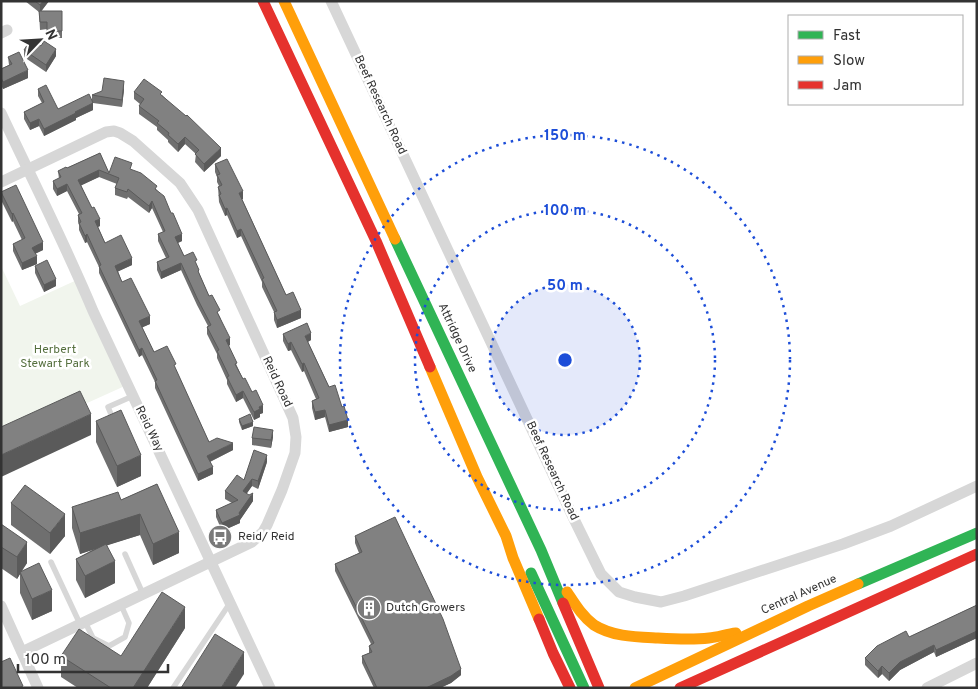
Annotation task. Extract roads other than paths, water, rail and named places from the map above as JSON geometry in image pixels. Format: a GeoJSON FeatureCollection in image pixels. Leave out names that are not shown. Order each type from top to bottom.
{"type":"FeatureCollection","features":[{"type":"Feature","properties":{"kind":"main road"},"geometry":{"type":"LineString","coordinates":[[263,1],[376,242],[477,477],[506,536],[553,653],[570,688]]}},
{"type":"Feature","properties":{"kind":"main road","name":"Attridge Drive"},"geometry":{"type":"LineString","coordinates":[[284,1],[541,550],[599,688]]}},
{"type":"Feature","properties":{"kind":"main road","name":"Central Avenue"},"geometry":{"type":"LineString","coordinates":[[635,688],[808,606],[977,533]]}},
{"type":"Feature","properties":{"kind":"main road"},"geometry":{"type":"LineString","coordinates":[[506,536],[528,567],[584,688]]}},
{"type":"Feature","properties":{"kind":"main road"},"geometry":{"type":"LineString","coordinates":[[541,550],[573,604],[585,618],[597,628],[606,632],[629,637],[697,639],[753,631]]}},
{"type":"Feature","properties":{"kind":"main road"},"geometry":{"type":"LineString","coordinates":[[680,688],[977,554]]}},
{"type":"Feature","properties":{"kind":"main road"},"geometry":{"type":"LineString","coordinates":[[553,653],[556,685]]}},
{"type":"Feature","properties":{"kind":"street","name":"Beef Research Road"},"geometry":{"type":"LineString","coordinates":[[332,1],[572,515],[601,574],[619,592],[661,602],[684,596],[875,532],[977,486]]}},
{"type":"Feature","properties":{"kind":"street","name":"Reid Way"},"geometry":{"type":"LineString","coordinates":[[1,113],[230,603],[266,687]]}},
{"type":"Feature","properties":{"kind":"street","name":"Reid Road"},"geometry":{"type":"LineString","coordinates":[[1,182],[106,132],[120,132],[133,141],[180,183],[198,210],[294,418],[296,437],[295,453],[282,490],[263,532],[252,542],[22,652]]}},
{"type":"Feature","properties":{"kind":"street"},"geometry":{"type":"LineString","coordinates":[[1,606],[38,688]]}},
{"type":"Feature","properties":{"kind":"street"},"geometry":{"type":"LineString","coordinates":[[927,688],[977,663]]}},
{"type":"Feature","properties":{"kind":"lane"},"geometry":{"type":"LineString","coordinates":[[115,423],[108,408],[133,396]]}},
{"type":"Feature","properties":{"kind":"lane"},"geometry":{"type":"LineString","coordinates":[[125,554],[143,594]]}},
{"type":"Feature","properties":{"kind":"lane"},"geometry":{"type":"LineString","coordinates":[[51,562],[82,623],[93,638],[109,646],[125,637],[129,623],[121,605]]}},
{"type":"Feature","properties":{"kind":"lane"},"geometry":{"type":"LineString","coordinates":[[173,688],[230,603]]}},
{"type":"Feature","properties":{"kind":"place","name":"Reid/ Reid"},"geometry":{"type":"Point","coordinates":[220,537]}},
{"type":"Feature","properties":{"kind":"place","name":"Dutch Growers"},"geometry":{"type":"Point","coordinates":[369,608]}},
{"type":"Feature","properties":{"kind":"park label","name":"Herbert Stewart Park"},"geometry":{"type":"Point","coordinates":[55,357]}}]}
